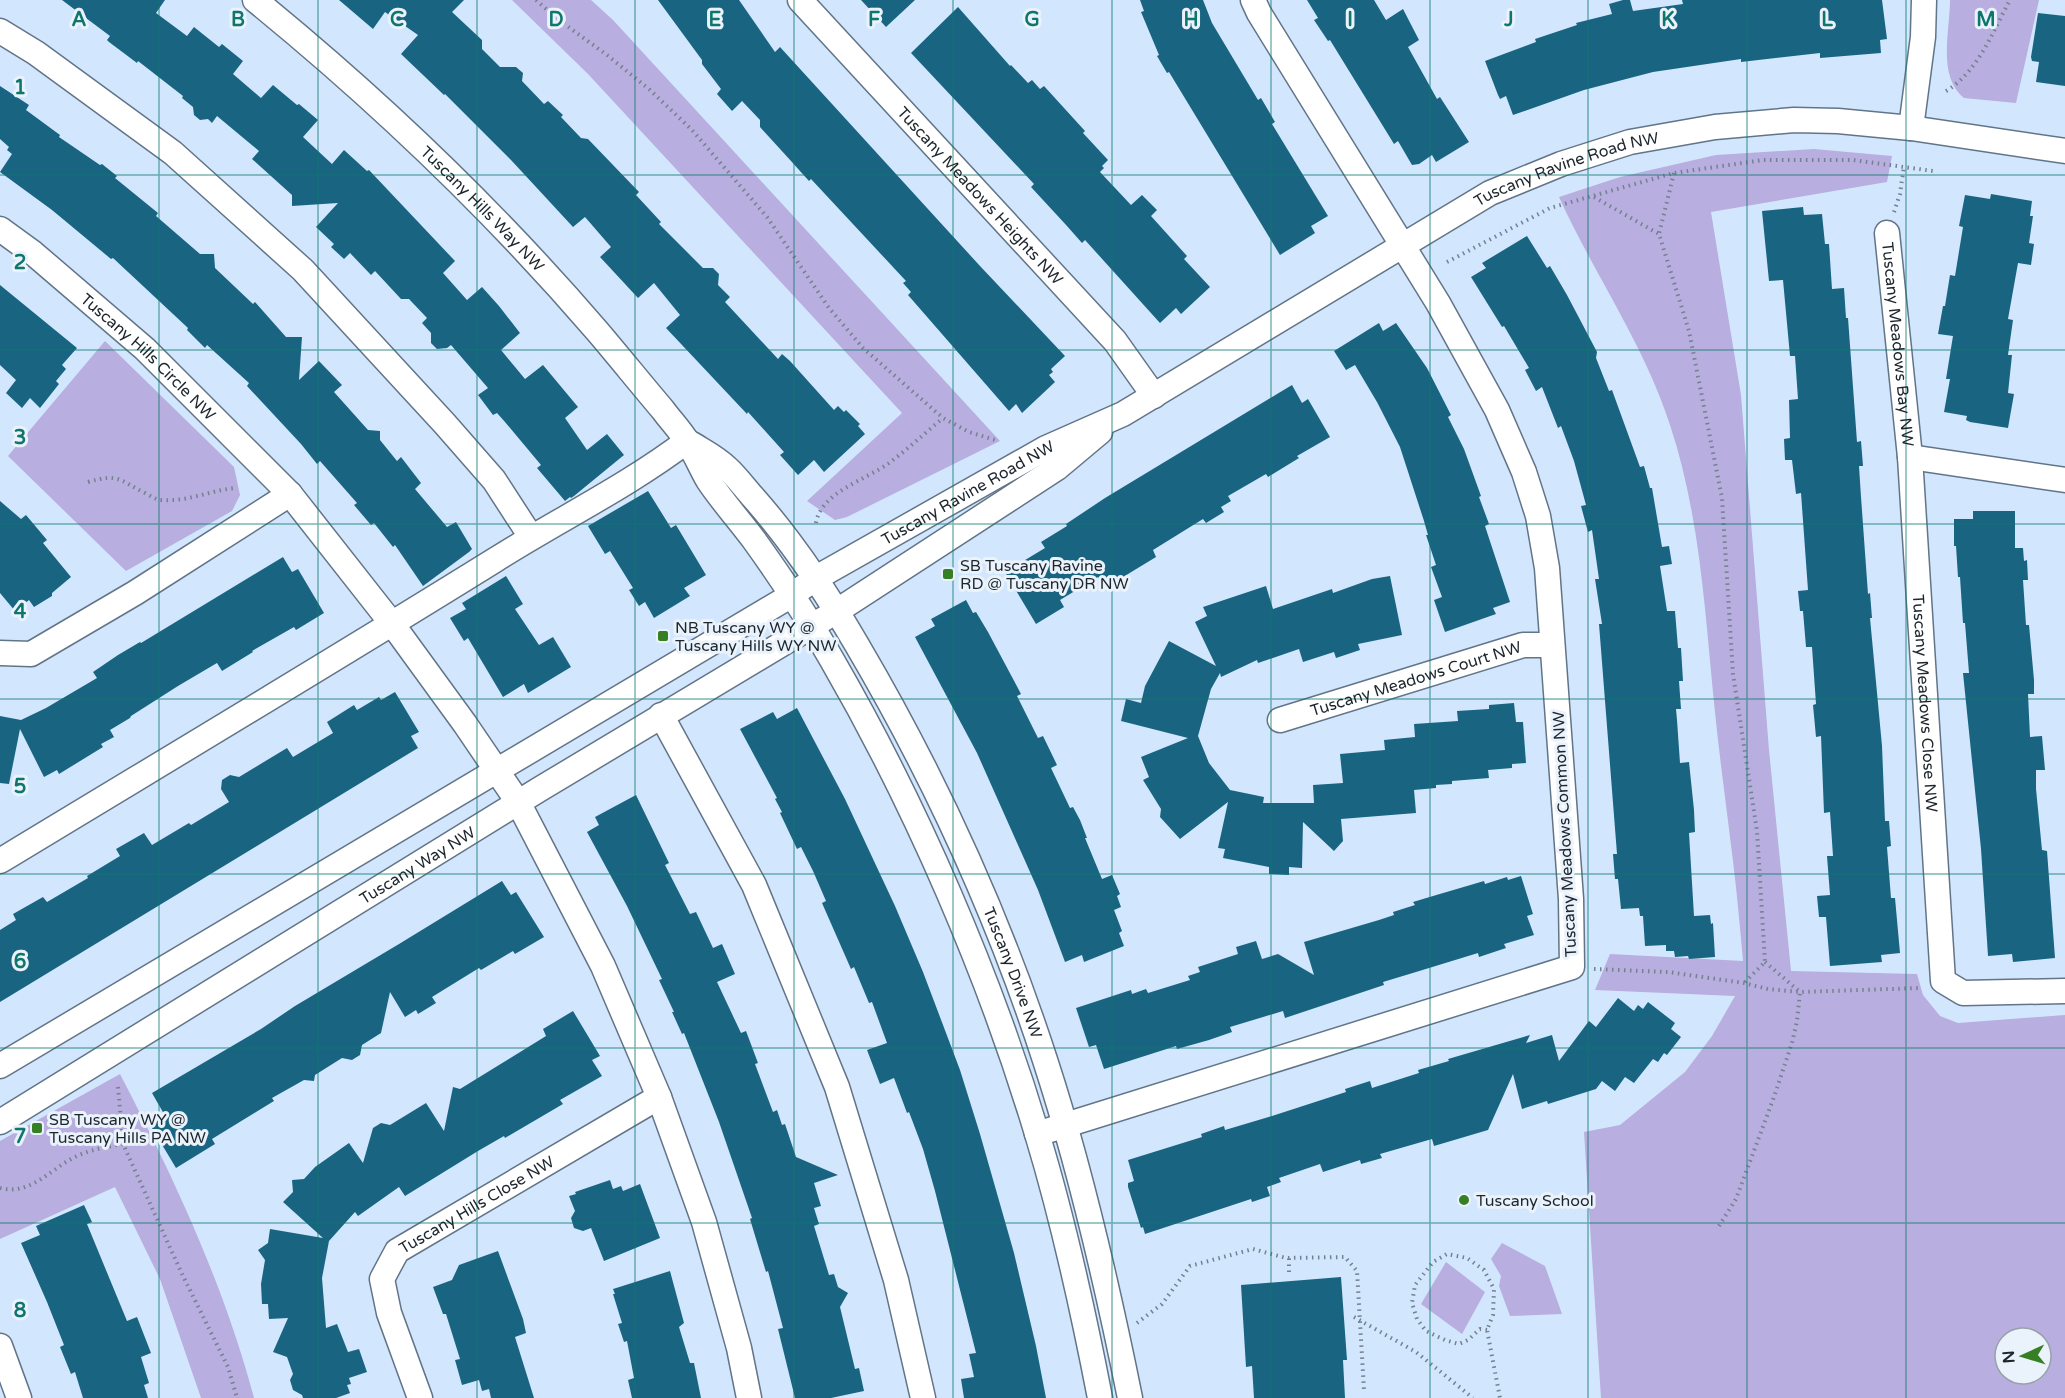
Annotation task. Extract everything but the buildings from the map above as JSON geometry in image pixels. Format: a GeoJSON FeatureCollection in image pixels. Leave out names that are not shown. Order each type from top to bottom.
{"type":"FeatureCollection","features":[{"type":"Feature","properties":{"kind":"street","name":"Tuscany Hills Way NW"},"geometry":{"type":"LineString","coordinates":[[255,0],[368,96],[437,160],[503,227],[582,314],[687,441],[708,479],[792,595]]}},
{"type":"Feature","properties":{"kind":"street","name":"Tuscany Meadows Heights NW"},"geometry":{"type":"LineString","coordinates":[[800,0],[1115,341],[1154,396]]}},
{"type":"Feature","properties":{"kind":"street"},"geometry":{"type":"LineString","coordinates":[[1253,0],[1403,246]]}},
{"type":"Feature","properties":{"kind":"street"},"geometry":{"type":"LineString","coordinates":[[1911,128],[1923,37],[1924,0]]}},
{"type":"Feature","properties":{"kind":"street"},"geometry":{"type":"LineString","coordinates":[[0,31],[36,53],[173,153],[303,270],[494,480],[531,537]]}},
{"type":"Feature","properties":{"kind":"street","name":"Tuscany Ravine Road NW"},"geometry":{"type":"LineString","coordinates":[[816,578],[1046,448],[1123,414],[1490,193],[1561,164],[1630,142],[1725,125],[1794,120],[1911,128],[2065,151]]}},
{"type":"Feature","properties":{"kind":"street","name":"Tuscany Hills Circle NW"},"geometry":{"type":"LineString","coordinates":[[0,229],[33,253],[145,349],[290,494],[393,625],[497,770]]}},
{"type":"Feature","properties":{"kind":"street","name":"Tuscany Meadows Bay NW"},"geometry":{"type":"LineString","coordinates":[[1887,233],[1910,457]]}},
{"type":"Feature","properties":{"kind":"street","name":"Tuscany Meadows Common NW"},"geometry":{"type":"LineString","coordinates":[[1037,1134],[1572,967],[1571,899],[1547,568],[1540,526],[1524,472],[1497,410],[1438,303],[1403,246]]}},
{"type":"Feature","properties":{"kind":"street","name":"Tuscany Ravine Road NW"},"geometry":{"type":"LineString","coordinates":[[837,611],[1058,468],[1123,414]]}},
{"type":"Feature","properties":{"kind":"street","name":"Tuscany Hills Way NW"},"geometry":{"type":"LineString","coordinates":[[687,441],[726,467],[780,527],[816,578]]}},
{"type":"Feature","properties":{"kind":"street"},"geometry":{"type":"LineString","coordinates":[[0,861],[393,625],[531,537],[663,459],[687,441]]}},
{"type":"Feature","properties":{"kind":"street"},"geometry":{"type":"LineString","coordinates":[[1910,457],[2065,480]]}},
{"type":"Feature","properties":{"kind":"street","name":"Tuscany Meadows Close NW"},"geometry":{"type":"LineString","coordinates":[[1910,457],[1944,981]]}},
{"type":"Feature","properties":{"kind":"street"},"geometry":{"type":"LineString","coordinates":[[0,653],[31,654],[135,593],[290,494]]}},
{"type":"Feature","properties":{"kind":"street"},"geometry":{"type":"LineString","coordinates":[[0,1066],[792,595],[816,578]]}},
{"type":"Feature","properties":{"kind":"street","name":"Tuscany Drive NW"},"geometry":{"type":"LineString","coordinates":[[816,578],[898,717],[968,860],[1021,991],[1066,1125],[1118,1337],[1130,1398]]}},
{"type":"Feature","properties":{"kind":"street","name":"Tuscany Drive NW"},"geometry":{"type":"LineString","coordinates":[[792,595],[868,726],[939,874],[1004,1035],[1037,1134],[1062,1225],[1100,1398]]}},
{"type":"Feature","properties":{"kind":"street","name":"Tuscany Way NW"},"geometry":{"type":"LineString","coordinates":[[0,1122],[518,802],[837,611]]}},
{"type":"Feature","properties":{"kind":"street","name":"Tuscany Meadows Court NW"},"geometry":{"type":"LineString","coordinates":[[1280,720],[1523,645],[1552,645]]}},
{"type":"Feature","properties":{"kind":"street"},"geometry":{"type":"LineString","coordinates":[[661,715],[754,885],[837,1087],[896,1280],[923,1398]]}},
{"type":"Feature","properties":{"kind":"street"},"geometry":{"type":"LineString","coordinates":[[497,770],[518,802],[603,966],[659,1097],[704,1222],[739,1348],[749,1398]]}},
{"type":"Feature","properties":{"kind":"street"},"geometry":{"type":"LineString","coordinates":[[1944,981],[1963,993],[2065,991]]}},
{"type":"Feature","properties":{"kind":"street","name":"Tuscany Hills Close NW"},"geometry":{"type":"LineString","coordinates":[[420,1398],[389,1313],[382,1279],[398,1251],[659,1097]]}},
{"type":"Feature","properties":{"kind":"street"},"geometry":{"type":"LineString","coordinates":[[0,1346],[19,1398]]}},
{"type":"Feature","properties":{"kind":"path"},"geometry":{"type":"LineString","coordinates":[[536,0],[556,18],[651,90],[692,130],[767,217],[829,308],[863,348],[943,418],[969,432],[994,440]]}},
{"type":"Feature","properties":{"kind":"path"},"geometry":{"type":"LineString","coordinates":[[1946,91],[1958,84],[1975,63],[2010,0]]}},
{"type":"Feature","properties":{"kind":"path"},"geometry":{"type":"LineString","coordinates":[[1447,262],[1550,208],[1674,173],[1763,160],[1853,160],[1933,171]]}},
{"type":"Feature","properties":{"kind":"path"},"geometry":{"type":"LineString","coordinates":[[1887,233],[1900,194],[1904,166]]}},
{"type":"Feature","properties":{"kind":"path"},"geometry":{"type":"LineString","coordinates":[[1674,173],[1659,234],[1689,331],[1722,498],[1733,674],[1757,831],[1765,962],[1800,992]]}},
{"type":"Feature","properties":{"kind":"path"},"geometry":{"type":"LineString","coordinates":[[1593,196],[1659,234]]}},
{"type":"Feature","properties":{"kind":"path"},"geometry":{"type":"LineString","coordinates":[[816,523],[818,512],[831,498],[888,464],[943,418]]}},
{"type":"Feature","properties":{"kind":"path"},"geometry":{"type":"LineString","coordinates":[[88,482],[110,477],[122,479],[159,500],[179,500],[236,488]]}},
{"type":"Feature","properties":{"kind":"path"},"geometry":{"type":"LineString","coordinates":[[1744,983],[1765,962]]}},
{"type":"Feature","properties":{"kind":"path"},"geometry":{"type":"LineString","coordinates":[[1572,967],[1668,972],[1744,983],[1768,989],[1800,992],[1926,988],[1944,981]]}},
{"type":"Feature","properties":{"kind":"path"},"geometry":{"type":"LineString","coordinates":[[1719,1226],[1736,1199],[1764,1126],[1792,1042],[1800,992]]}},
{"type":"Feature","properties":{"kind":"path"},"geometry":{"type":"LineString","coordinates":[[118,1087],[123,1144],[182,1274],[228,1367],[237,1398]]}},
{"type":"Feature","properties":{"kind":"path"},"geometry":{"type":"LineString","coordinates":[[0,1188],[21,1189],[38,1182],[60,1165],[93,1149],[123,1144]]}},
{"type":"Feature","properties":{"kind":"path"},"geometry":{"type":"LineString","coordinates":[[1118,1337],[1162,1304],[1190,1266],[1253,1249],[1289,1258],[1345,1257],[1357,1271],[1364,1390]]}},
{"type":"Feature","properties":{"kind":"path"},"geometry":{"type":"LineString","coordinates":[[1487,1330],[1480,1329],[1468,1340],[1459,1344],[1426,1331],[1417,1319],[1412,1303],[1415,1286],[1432,1262],[1448,1254],[1467,1258],[1484,1270],[1494,1289],[1493,1315],[1487,1330],[1500,1398]]}},
{"type":"Feature","properties":{"kind":"path"},"geometry":{"type":"LineString","coordinates":[[1288,1272],[1289,1258]]}},
{"type":"Feature","properties":{"kind":"path"},"geometry":{"type":"LineString","coordinates":[[1354,1317],[1416,1352],[1473,1398]]}},
{"type":"Feature","properties":{"kind":"shaded area"},"geometry":{"type":"Polygon","coordinates":[[[512,0],[591,0],[613,20],[1000,441],[847,517],[835,520],[807,501],[902,413],[588,74],[512,0]]]}},
{"type":"Feature","properties":{"kind":"shaded area"},"geometry":{"type":"Polygon","coordinates":[[[1950,0],[2039,0],[2016,103],[1964,98],[1956,89],[1950,78],[1947,52],[1950,0]]]}},
{"type":"Feature","properties":{"kind":"shaded area"},"geometry":{"type":"Polygon","coordinates":[[[1814,149],[1892,156],[1887,182],[1711,212],[1741,395],[1769,750],[1791,971],[1917,974],[1923,995],[1940,1016],[1958,1023],[2065,1015],[2065,1398],[1601,1398],[1584,1132],[1620,1125],[1685,1072],[1712,1036],[1735,996],[1595,990],[1610,954],[1743,961],[1705,604],[1689,496],[1670,425],[1647,366],[1559,197],[1620,177],[1716,155],[1814,149]]]}},
{"type":"Feature","properties":{"kind":"shaded area"},"geometry":{"type":"Polygon","coordinates":[[[105,341],[234,467],[240,495],[232,511],[126,571],[8,456],[105,341]]]}},
{"type":"Feature","properties":{"kind":"shaded area"},"geometry":{"type":"Polygon","coordinates":[[[120,1074],[160,1153],[213,1273],[254,1398],[201,1398],[160,1279],[115,1187],[0,1239],[0,1141],[120,1074]]]}},
{"type":"Feature","properties":{"kind":"shaded area"},"geometry":{"type":"Polygon","coordinates":[[[1502,1243],[1545,1266],[1562,1314],[1510,1316],[1499,1286],[1501,1276],[1491,1259],[1502,1243]]]}},
{"type":"Feature","properties":{"kind":"shaded area"},"geometry":{"type":"Polygon","coordinates":[[[1446,1262],[1485,1292],[1462,1334],[1421,1304],[1446,1262]]]}},
{"type":"Feature","properties":{"kind":"place","name":"SB Tuscany Ravine RD @ Tuscany DR NW"},"geometry":{"type":"Point","coordinates":[948,574]}},
{"type":"Feature","properties":{"kind":"place","name":"NB Tuscany WY @ Tuscany Hills WY NW"},"geometry":{"type":"Point","coordinates":[663,636]}},
{"type":"Feature","properties":{"kind":"place","name":"SB Tuscany WY @ Tuscany Hills PA NW"},"geometry":{"type":"Point","coordinates":[37,1128]}},
{"type":"Feature","properties":{"kind":"place","name":"Tuscany School"},"geometry":{"type":"Point","coordinates":[1464,1200]}}]}
